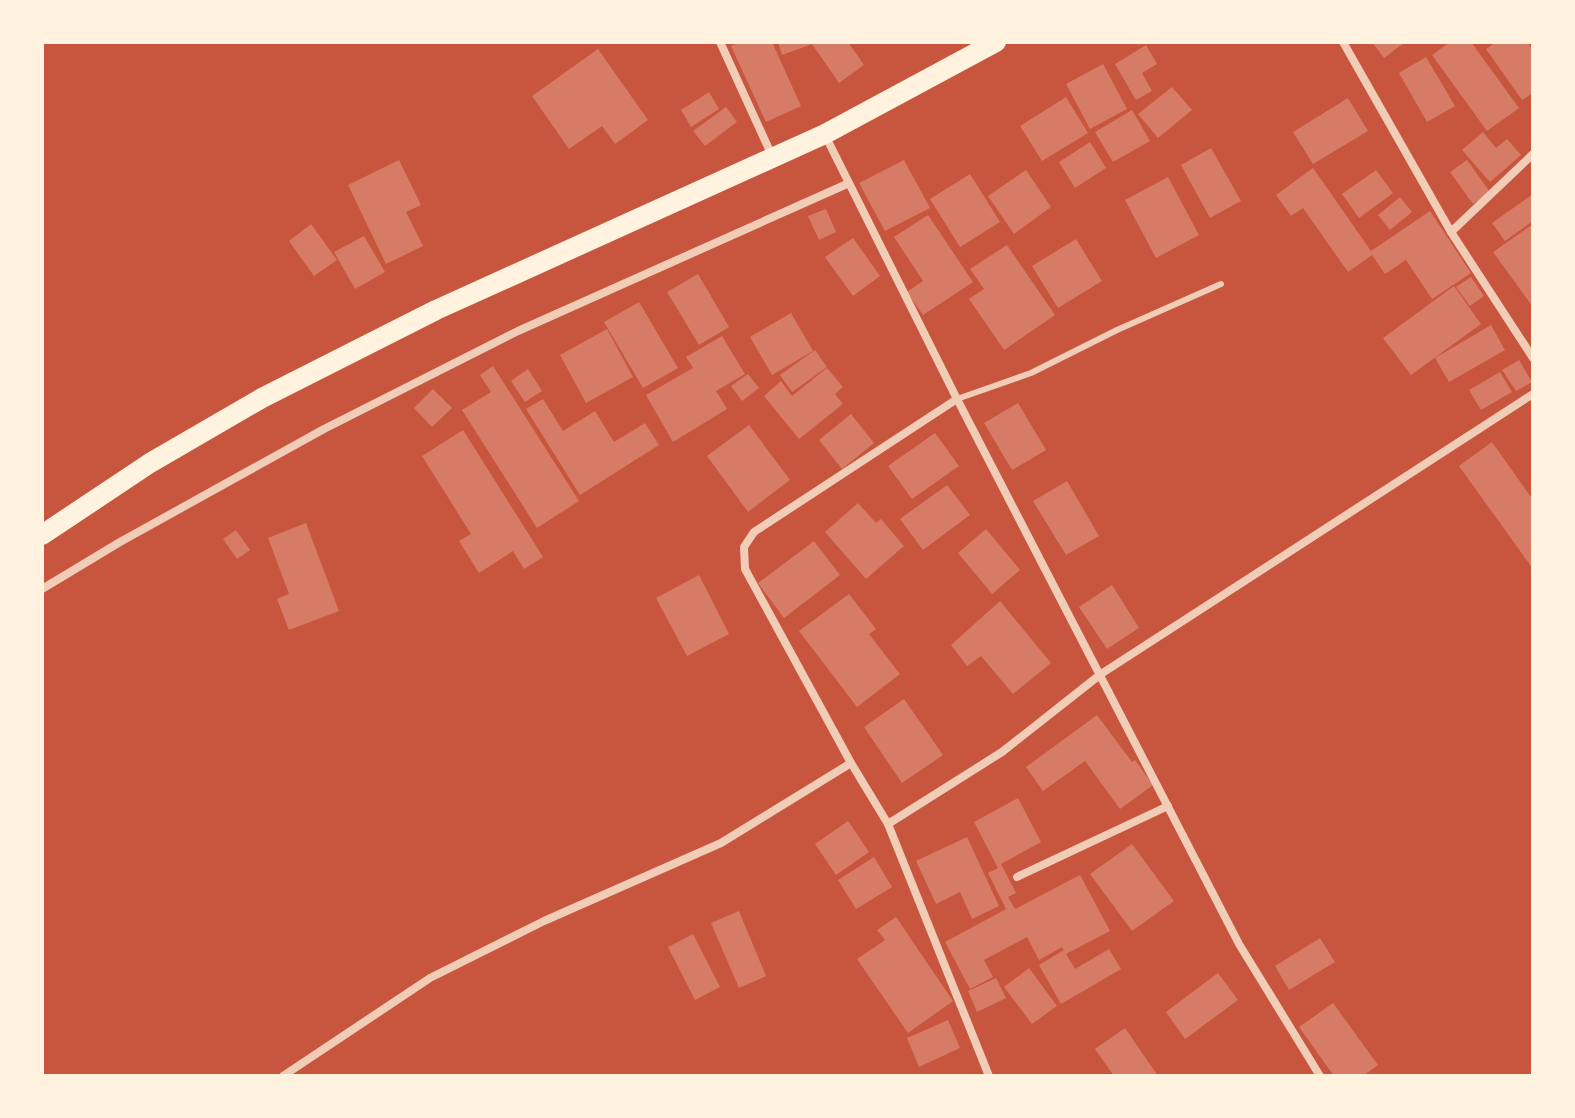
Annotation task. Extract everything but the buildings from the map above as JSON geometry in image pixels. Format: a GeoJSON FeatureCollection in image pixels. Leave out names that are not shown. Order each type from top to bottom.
{"type":"FeatureCollection","features":[{"type":"Feature","properties":{"kind":"highway"},"geometry":{"type":"LineString","coordinates":[[42,535],[150,463],[262,398],[436,310],[825,134],[987,44]]}},
{"type":"Feature","properties":{"kind":"street"},"geometry":{"type":"LineString","coordinates":[[720,42],[773,159]]}},
{"type":"Feature","properties":{"kind":"street"},"geometry":{"type":"LineString","coordinates":[[1343,42],[1451,232],[1533,358]]}},
{"type":"Feature","properties":{"kind":"street"},"geometry":{"type":"LineString","coordinates":[[825,134],[847,184],[1239,944],[1320,1076]]}},
{"type":"Feature","properties":{"kind":"street"},"geometry":{"type":"LineString","coordinates":[[1451,232],[1533,154]]}},
{"type":"Feature","properties":{"kind":"street"},"geometry":{"type":"LineString","coordinates":[[42,589],[310,436],[518,331],[847,184]]}},
{"type":"Feature","properties":{"kind":"street"},"geometry":{"type":"LineString","coordinates":[[888,824],[1002,752],[1101,674],[1533,394]]}},
{"type":"Feature","properties":{"kind":"street"},"geometry":{"type":"LineString","coordinates":[[957,399],[754,532],[744,547],[745,569],[851,763],[888,824],[989,1076]]}},
{"type":"Feature","properties":{"kind":"street"},"geometry":{"type":"LineString","coordinates":[[283,1076],[430,978],[544,921],[721,843],[851,763]]}},
{"type":"Feature","properties":{"kind":"street"},"geometry":{"type":"LineString","coordinates":[[1017,877],[1168,806]]}},
{"type":"Feature","properties":{"kind":"lane"},"geometry":{"type":"LineString","coordinates":[[957,399],[1031,373],[1117,330],[1221,284]]}}]}
